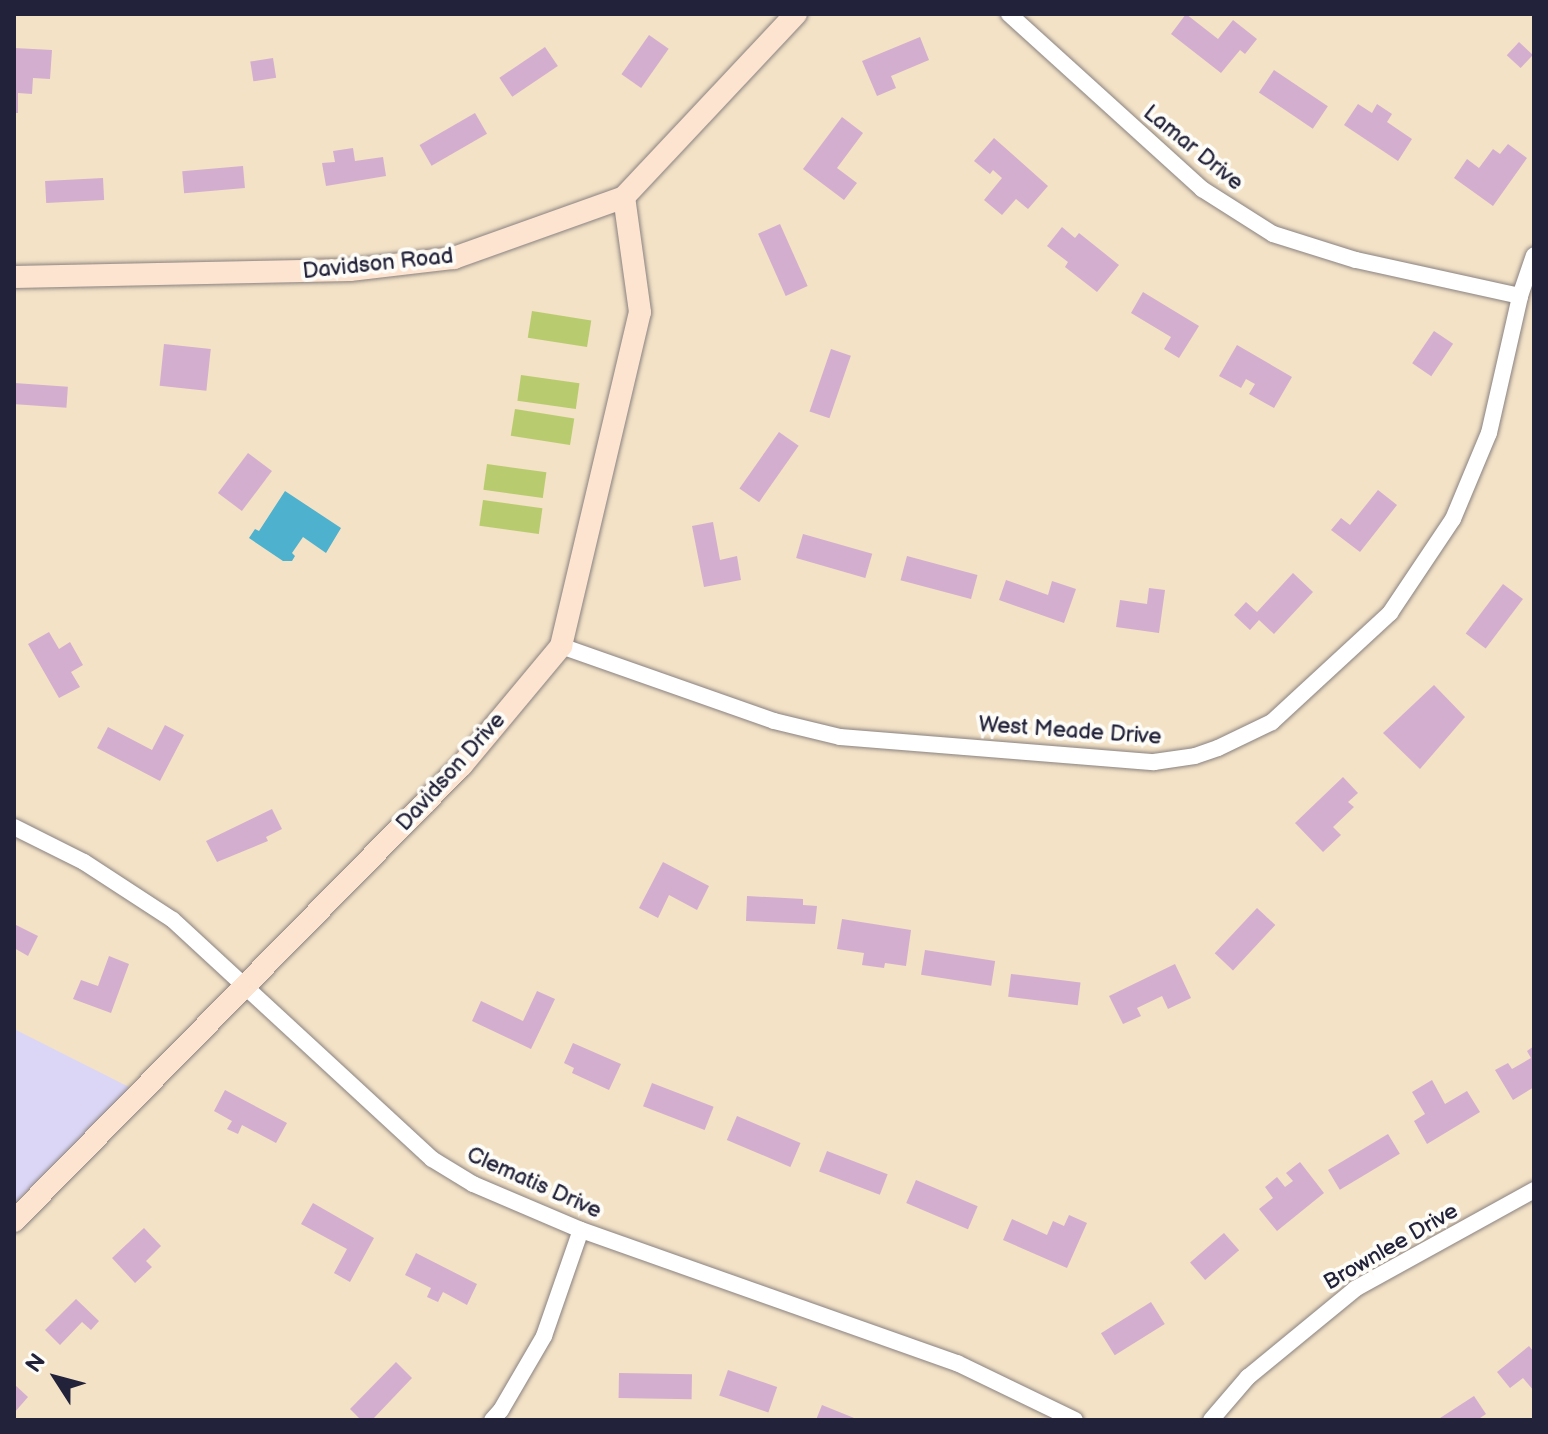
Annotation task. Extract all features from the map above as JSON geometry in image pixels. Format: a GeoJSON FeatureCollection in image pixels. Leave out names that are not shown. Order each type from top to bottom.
{"type":"FeatureCollection","features":[{"type":"Feature","properties":{"kind":"street","name":"Davidson Road"},"geometry":{"type":"LineString","coordinates":[[14,277],[350,270],[454,258],[624,197],[796,14]]}},
{"type":"Feature","properties":{"kind":"street","name":"Lamar Drive"},"geometry":{"type":"LineString","coordinates":[[1009,14],[1202,189],[1273,234],[1356,260],[1520,296]]}},
{"type":"Feature","properties":{"kind":"street","name":"Davidson Drive"},"geometry":{"type":"LineString","coordinates":[[14,1221],[462,765],[561,646],[640,312],[624,197]]}},
{"type":"Feature","properties":{"kind":"street","name":"West Meade Drive"},"geometry":{"type":"LineString","coordinates":[[561,646],[774,721],[840,737],[1154,762],[1206,752],[1272,722],[1390,613],[1453,519],[1489,433],[1520,296],[1534,255]]}},
{"type":"Feature","properties":{"kind":"street","name":"Clematis Drive"},"geometry":{"type":"LineString","coordinates":[[14,827],[84,862],[173,920],[432,1159],[473,1184],[581,1230],[957,1363],[1075,1420]]}},
{"type":"Feature","properties":{"kind":"street","name":"Brownlee Drive"},"geometry":{"type":"LineString","coordinates":[[1211,1420],[1248,1377],[1355,1289],[1534,1190]]}},
{"type":"Feature","properties":{"kind":"street"},"geometry":{"type":"LineString","coordinates":[[492,1420],[544,1336],[581,1230]]}},
{"type":"Feature","properties":{"kind":"shaded area"},"geometry":{"type":"Polygon","coordinates":[[[14,1029],[131,1088],[14,1204],[14,1029]]]}},
{"type":"Feature","properties":{"kind":"green space"},"geometry":{"type":"Polygon","coordinates":[[[532,311],[591,320],[587,347],[528,338],[532,311]]]}},
{"type":"Feature","properties":{"kind":"green space"},"geometry":{"type":"Polygon","coordinates":[[[521,375],[579,383],[576,409],[517,401],[521,375]]]}},
{"type":"Feature","properties":{"kind":"green space"},"geometry":{"type":"Polygon","coordinates":[[[515,409],[574,418],[570,445],[511,436],[515,409]]]}},
{"type":"Feature","properties":{"kind":"green space"},"geometry":{"type":"Polygon","coordinates":[[[487,464],[546,472],[543,498],[483,490],[487,464]]]}},
{"type":"Feature","properties":{"kind":"green space"},"geometry":{"type":"Polygon","coordinates":[[[483,500],[542,508],[539,534],[479,526],[483,500]]]}},
{"type":"Feature","properties":{"kind":"water"},"geometry":{"type":"Polygon","coordinates":[[[285,491],[341,528],[326,553],[303,537],[292,553],[295,556],[292,561],[283,561],[249,538],[255,529],[259,531],[285,491]]]}},
{"type":"Feature","properties":{"kind":"building"},"geometry":{"type":"Polygon","coordinates":[[[1186,14],[1218,39],[1233,20],[1257,39],[1245,54],[1240,50],[1221,73],[1171,34],[1186,14]]]}},
{"type":"Feature","properties":{"kind":"building"},"geometry":{"type":"Polygon","coordinates":[[[649,35],[669,49],[641,88],[621,74],[649,35]]]}},
{"type":"Feature","properties":{"kind":"building"},"geometry":{"type":"Polygon","coordinates":[[[920,37],[929,60],[891,76],[896,88],[877,96],[862,61],[920,37]]]}},
{"type":"Feature","properties":{"kind":"building"},"geometry":{"type":"Polygon","coordinates":[[[1519,42],[1533,55],[1521,68],[1507,55],[1519,42]]]}},
{"type":"Feature","properties":{"kind":"building"},"geometry":{"type":"Polygon","coordinates":[[[545,47],[558,66],[512,97],[499,78],[545,47]]]}},
{"type":"Feature","properties":{"kind":"building"},"geometry":{"type":"Polygon","coordinates":[[[14,48],[52,50],[50,79],[33,78],[32,94],[18,93],[18,113],[14,113],[14,48]]]}},
{"type":"Feature","properties":{"kind":"building"},"geometry":{"type":"Polygon","coordinates":[[[273,58],[276,78],[253,81],[250,62],[273,58]]]}},
{"type":"Feature","properties":{"kind":"building"},"geometry":{"type":"Polygon","coordinates":[[[1274,70],[1328,106],[1313,129],[1259,92],[1274,70]]]}},
{"type":"Feature","properties":{"kind":"building"},"geometry":{"type":"Polygon","coordinates":[[[1358,104],[1372,113],[1377,104],[1392,114],[1387,122],[1412,139],[1398,161],[1344,125],[1358,104]]]}},
{"type":"Feature","properties":{"kind":"building"},"geometry":{"type":"Polygon","coordinates":[[[475,113],[487,134],[432,166],[420,145],[475,113]]]}},
{"type":"Feature","properties":{"kind":"building"},"geometry":{"type":"Polygon","coordinates":[[[842,117],[863,133],[837,168],[857,183],[844,200],[803,169],[842,117]]]}},
{"type":"Feature","properties":{"kind":"building"},"geometry":{"type":"Polygon","coordinates":[[[994,138],[1048,186],[1028,209],[1016,199],[1002,215],[984,200],[1002,178],[993,170],[990,174],[974,161],[994,138]]]}},
{"type":"Feature","properties":{"kind":"building"},"geometry":{"type":"Polygon","coordinates":[[[1508,144],[1527,158],[1493,206],[1454,178],[1467,159],[1479,168],[1493,149],[1500,154],[1508,144]]]}},
{"type":"Feature","properties":{"kind":"building"},"geometry":{"type":"Polygon","coordinates":[[[353,148],[355,161],[383,157],[386,176],[326,186],[322,163],[335,162],[333,151],[353,148]]]}},
{"type":"Feature","properties":{"kind":"building"},"geometry":{"type":"Polygon","coordinates":[[[243,166],[245,188],[184,193],[182,171],[243,166]]]}},
{"type":"Feature","properties":{"kind":"building"},"geometry":{"type":"Polygon","coordinates":[[[103,178],[104,200],[46,203],[45,181],[103,178]]]}},
{"type":"Feature","properties":{"kind":"building"},"geometry":{"type":"Polygon","coordinates":[[[780,224],[808,286],[786,296],[758,234],[780,224]]]}},
{"type":"Feature","properties":{"kind":"building"},"geometry":{"type":"Polygon","coordinates":[[[1062,227],[1075,238],[1079,233],[1119,265],[1097,292],[1065,267],[1068,262],[1047,246],[1062,227]]]}},
{"type":"Feature","properties":{"kind":"building"},"geometry":{"type":"Polygon","coordinates":[[[1143,292],[1199,326],[1179,358],[1164,349],[1171,337],[1131,313],[1143,292]]]}},
{"type":"Feature","properties":{"kind":"building"},"geometry":{"type":"Polygon","coordinates":[[[1434,331],[1453,344],[1431,376],[1412,363],[1434,331]]]}},
{"type":"Feature","properties":{"kind":"building"},"geometry":{"type":"Polygon","coordinates":[[[164,344],[211,349],[206,391],[160,386],[164,344]]]}},
{"type":"Feature","properties":{"kind":"building"},"geometry":{"type":"Polygon","coordinates":[[[1237,345],[1292,377],[1274,408],[1249,394],[1255,384],[1246,379],[1241,388],[1219,376],[1237,345]]]}},
{"type":"Feature","properties":{"kind":"building"},"geometry":{"type":"Polygon","coordinates":[[[831,349],[851,356],[829,418],[810,411],[831,349]]]}},
{"type":"Feature","properties":{"kind":"building"},"geometry":{"type":"Polygon","coordinates":[[[14,383],[68,387],[66,408],[14,404],[14,383]]]}},
{"type":"Feature","properties":{"kind":"building"},"geometry":{"type":"Polygon","coordinates":[[[779,432],[799,446],[759,502],[739,489],[779,432]]]}},
{"type":"Feature","properties":{"kind":"building"},"geometry":{"type":"Polygon","coordinates":[[[248,453],[272,471],[242,511],[218,493],[248,453]]]}},
{"type":"Feature","properties":{"kind":"building"},"geometry":{"type":"Polygon","coordinates":[[[1378,490],[1397,505],[1360,552],[1331,530],[1341,518],[1350,525],[1378,490]]]}},
{"type":"Feature","properties":{"kind":"building"},"geometry":{"type":"Polygon","coordinates":[[[713,522],[720,560],[737,556],[741,580],[704,587],[692,526],[713,522]]]}},
{"type":"Feature","properties":{"kind":"building"},"geometry":{"type":"Polygon","coordinates":[[[803,534],[872,554],[865,578],[796,558],[803,534]]]}},
{"type":"Feature","properties":{"kind":"building"},"geometry":{"type":"Polygon","coordinates":[[[907,556],[978,575],[971,599],[901,580],[907,556]]]}},
{"type":"Feature","properties":{"kind":"building"},"geometry":{"type":"Polygon","coordinates":[[[1293,573],[1313,592],[1274,634],[1259,620],[1250,630],[1234,615],[1246,602],[1257,612],[1293,573]]]}},
{"type":"Feature","properties":{"kind":"building"},"geometry":{"type":"Polygon","coordinates":[[[1006,580],[1048,595],[1052,581],[1076,589],[1064,623],[999,600],[1006,580]]]}},
{"type":"Feature","properties":{"kind":"building"},"geometry":{"type":"Polygon","coordinates":[[[1503,584],[1523,599],[1486,649],[1466,634],[1503,584]]]}},
{"type":"Feature","properties":{"kind":"building"},"geometry":{"type":"Polygon","coordinates":[[[1149,588],[1165,590],[1159,633],[1116,627],[1120,600],[1147,604],[1149,588]]]}},
{"type":"Feature","properties":{"kind":"building"},"geometry":{"type":"Polygon","coordinates":[[[49,632],[59,649],[70,642],[83,665],[71,672],[80,687],[59,698],[28,644],[49,632]]]}},
{"type":"Feature","properties":{"kind":"building"},"geometry":{"type":"Polygon","coordinates":[[[1434,685],[1465,717],[1420,769],[1383,733],[1434,685]]]}},
{"type":"Feature","properties":{"kind":"building"},"geometry":{"type":"Polygon","coordinates":[[[165,725],[184,735],[160,781],[97,748],[108,727],[152,750],[165,725]]]}},
{"type":"Feature","properties":{"kind":"building"},"geometry":{"type":"Polygon","coordinates":[[[1343,777],[1358,793],[1348,802],[1354,807],[1333,827],[1341,835],[1323,852],[1295,823],[1343,777]]]}},
{"type":"Feature","properties":{"kind":"building"},"geometry":{"type":"Polygon","coordinates":[[[272,809],[282,829],[266,837],[268,841],[217,862],[206,841],[272,809]]]}},
{"type":"Feature","properties":{"kind":"building"},"geometry":{"type":"Polygon","coordinates":[[[663,862],[709,886],[697,910],[669,895],[658,918],[639,908],[663,862]]]}},
{"type":"Feature","properties":{"kind":"building"},"geometry":{"type":"Polygon","coordinates":[[[747,896],[803,899],[803,905],[817,906],[815,924],[746,921],[747,896]]]}},
{"type":"Feature","properties":{"kind":"building"},"geometry":{"type":"Polygon","coordinates":[[[1257,908],[1275,925],[1233,970],[1215,953],[1257,908]]]}},
{"type":"Feature","properties":{"kind":"building"},"geometry":{"type":"Polygon","coordinates":[[[842,919],[911,930],[906,966],[885,963],[884,968],[862,965],[864,953],[837,949],[842,919]]]}},
{"type":"Feature","properties":{"kind":"building"},"geometry":{"type":"Polygon","coordinates":[[[14,924],[38,936],[28,956],[14,948],[14,924]]]}},
{"type":"Feature","properties":{"kind":"building"},"geometry":{"type":"Polygon","coordinates":[[[925,950],[995,961],[991,986],[921,975],[925,950]]]}},
{"type":"Feature","properties":{"kind":"building"},"geometry":{"type":"Polygon","coordinates":[[[109,956],[129,964],[111,1013],[73,999],[81,980],[98,986],[109,956]]]}},
{"type":"Feature","properties":{"kind":"building"},"geometry":{"type":"Polygon","coordinates":[[[1175,964],[1191,998],[1168,1009],[1162,996],[1137,1008],[1141,1016],[1123,1024],[1109,996],[1175,964]]]}},
{"type":"Feature","properties":{"kind":"building"},"geometry":{"type":"Polygon","coordinates":[[[1011,974],[1080,983],[1078,1005],[1008,997],[1011,974]]]}},
{"type":"Feature","properties":{"kind":"building"},"geometry":{"type":"Polygon","coordinates":[[[537,991],[555,999],[531,1049],[472,1021],[481,1001],[523,1021],[537,991]]]}},
{"type":"Feature","properties":{"kind":"building"},"geometry":{"type":"Polygon","coordinates":[[[573,1043],[621,1064],[609,1090],[572,1073],[574,1068],[564,1063],[573,1043]]]}},
{"type":"Feature","properties":{"kind":"building"},"geometry":{"type":"Polygon","coordinates":[[[1534,1046],[1534,1087],[1513,1100],[1495,1070],[1508,1063],[1512,1069],[1531,1058],[1527,1051],[1534,1046]]]}},
{"type":"Feature","properties":{"kind":"building"},"geometry":{"type":"Polygon","coordinates":[[[1432,1080],[1445,1104],[1467,1091],[1480,1112],[1427,1144],[1414,1121],[1425,1114],[1412,1092],[1432,1080]]]}},
{"type":"Feature","properties":{"kind":"building"},"geometry":{"type":"Polygon","coordinates":[[[652,1083],[714,1107],[705,1130],[643,1106],[652,1083]]]}},
{"type":"Feature","properties":{"kind":"building"},"geometry":{"type":"Polygon","coordinates":[[[225,1090],[287,1123],[276,1143],[242,1125],[238,1134],[227,1129],[232,1121],[214,1111],[225,1090]]]}},
{"type":"Feature","properties":{"kind":"building"},"geometry":{"type":"Polygon","coordinates":[[[737,1116],[801,1143],[790,1167],[727,1140],[737,1116]]]}},
{"type":"Feature","properties":{"kind":"building"},"geometry":{"type":"Polygon","coordinates":[[[1388,1134],[1400,1154],[1340,1190],[1328,1170],[1388,1134]]]}},
{"type":"Feature","properties":{"kind":"building"},"geometry":{"type":"Polygon","coordinates":[[[827,1151],[888,1174],[880,1195],[819,1172],[827,1151]]]}},
{"type":"Feature","properties":{"kind":"building"},"geometry":{"type":"Polygon","coordinates":[[[1300,1162],[1324,1193],[1277,1231],[1259,1209],[1273,1198],[1265,1187],[1277,1177],[1285,1187],[1293,1181],[1286,1173],[1300,1162]]]}},
{"type":"Feature","properties":{"kind":"building"},"geometry":{"type":"Polygon","coordinates":[[[916,1180],[978,1206],[968,1229],[906,1203],[916,1180]]]}},
{"type":"Feature","properties":{"kind":"building"},"geometry":{"type":"Polygon","coordinates":[[[313,1203],[374,1238],[350,1282],[334,1273],[347,1249],[301,1224],[313,1203]]]}},
{"type":"Feature","properties":{"kind":"building"},"geometry":{"type":"Polygon","coordinates":[[[1069,1215],[1087,1223],[1067,1268],[1003,1240],[1012,1219],[1047,1235],[1053,1221],[1064,1226],[1069,1215]]]}},
{"type":"Feature","properties":{"kind":"building"},"geometry":{"type":"Polygon","coordinates":[[[144,1228],[161,1246],[146,1261],[152,1267],[135,1283],[112,1258],[144,1228]]]}},
{"type":"Feature","properties":{"kind":"building"},"geometry":{"type":"Polygon","coordinates":[[[1224,1233],[1239,1250],[1205,1280],[1190,1263],[1224,1233]]]}},
{"type":"Feature","properties":{"kind":"building"},"geometry":{"type":"Polygon","coordinates":[[[416,1253],[477,1284],[467,1305],[443,1292],[438,1302],[427,1297],[431,1288],[405,1275],[416,1253]]]}},
{"type":"Feature","properties":{"kind":"building"},"geometry":{"type":"Polygon","coordinates":[[[76,1299],[99,1321],[91,1330],[82,1322],[60,1345],[45,1330],[76,1299]]]}},
{"type":"Feature","properties":{"kind":"building"},"geometry":{"type":"Polygon","coordinates":[[[1151,1302],[1165,1324],[1115,1355],[1101,1333],[1151,1302]]]}},
{"type":"Feature","properties":{"kind":"building"},"geometry":{"type":"Polygon","coordinates":[[[1529,1346],[1534,1352],[1534,1391],[1523,1378],[1510,1388],[1497,1372],[1529,1346]]]}},
{"type":"Feature","properties":{"kind":"building"},"geometry":{"type":"Polygon","coordinates":[[[396,1362],[412,1378],[372,1420],[361,1420],[350,1409],[396,1362]]]}},
{"type":"Feature","properties":{"kind":"building"},"geometry":{"type":"Polygon","coordinates":[[[728,1370],[777,1387],[768,1412],[719,1396],[728,1370]]]}},
{"type":"Feature","properties":{"kind":"building"},"geometry":{"type":"Polygon","coordinates":[[[619,1373],[692,1374],[692,1399],[619,1398],[619,1373]]]}},
{"type":"Feature","properties":{"kind":"building"},"geometry":{"type":"Polygon","coordinates":[[[14,1384],[28,1397],[14,1413],[14,1384]]]}},
{"type":"Feature","properties":{"kind":"building"},"geometry":{"type":"Polygon","coordinates":[[[1474,1396],[1486,1414],[1477,1420],[1437,1420],[1474,1396]]]}},
{"type":"Feature","properties":{"kind":"building"},"geometry":{"type":"Polygon","coordinates":[[[822,1405],[859,1420],[816,1420],[822,1405]]]}}]}
